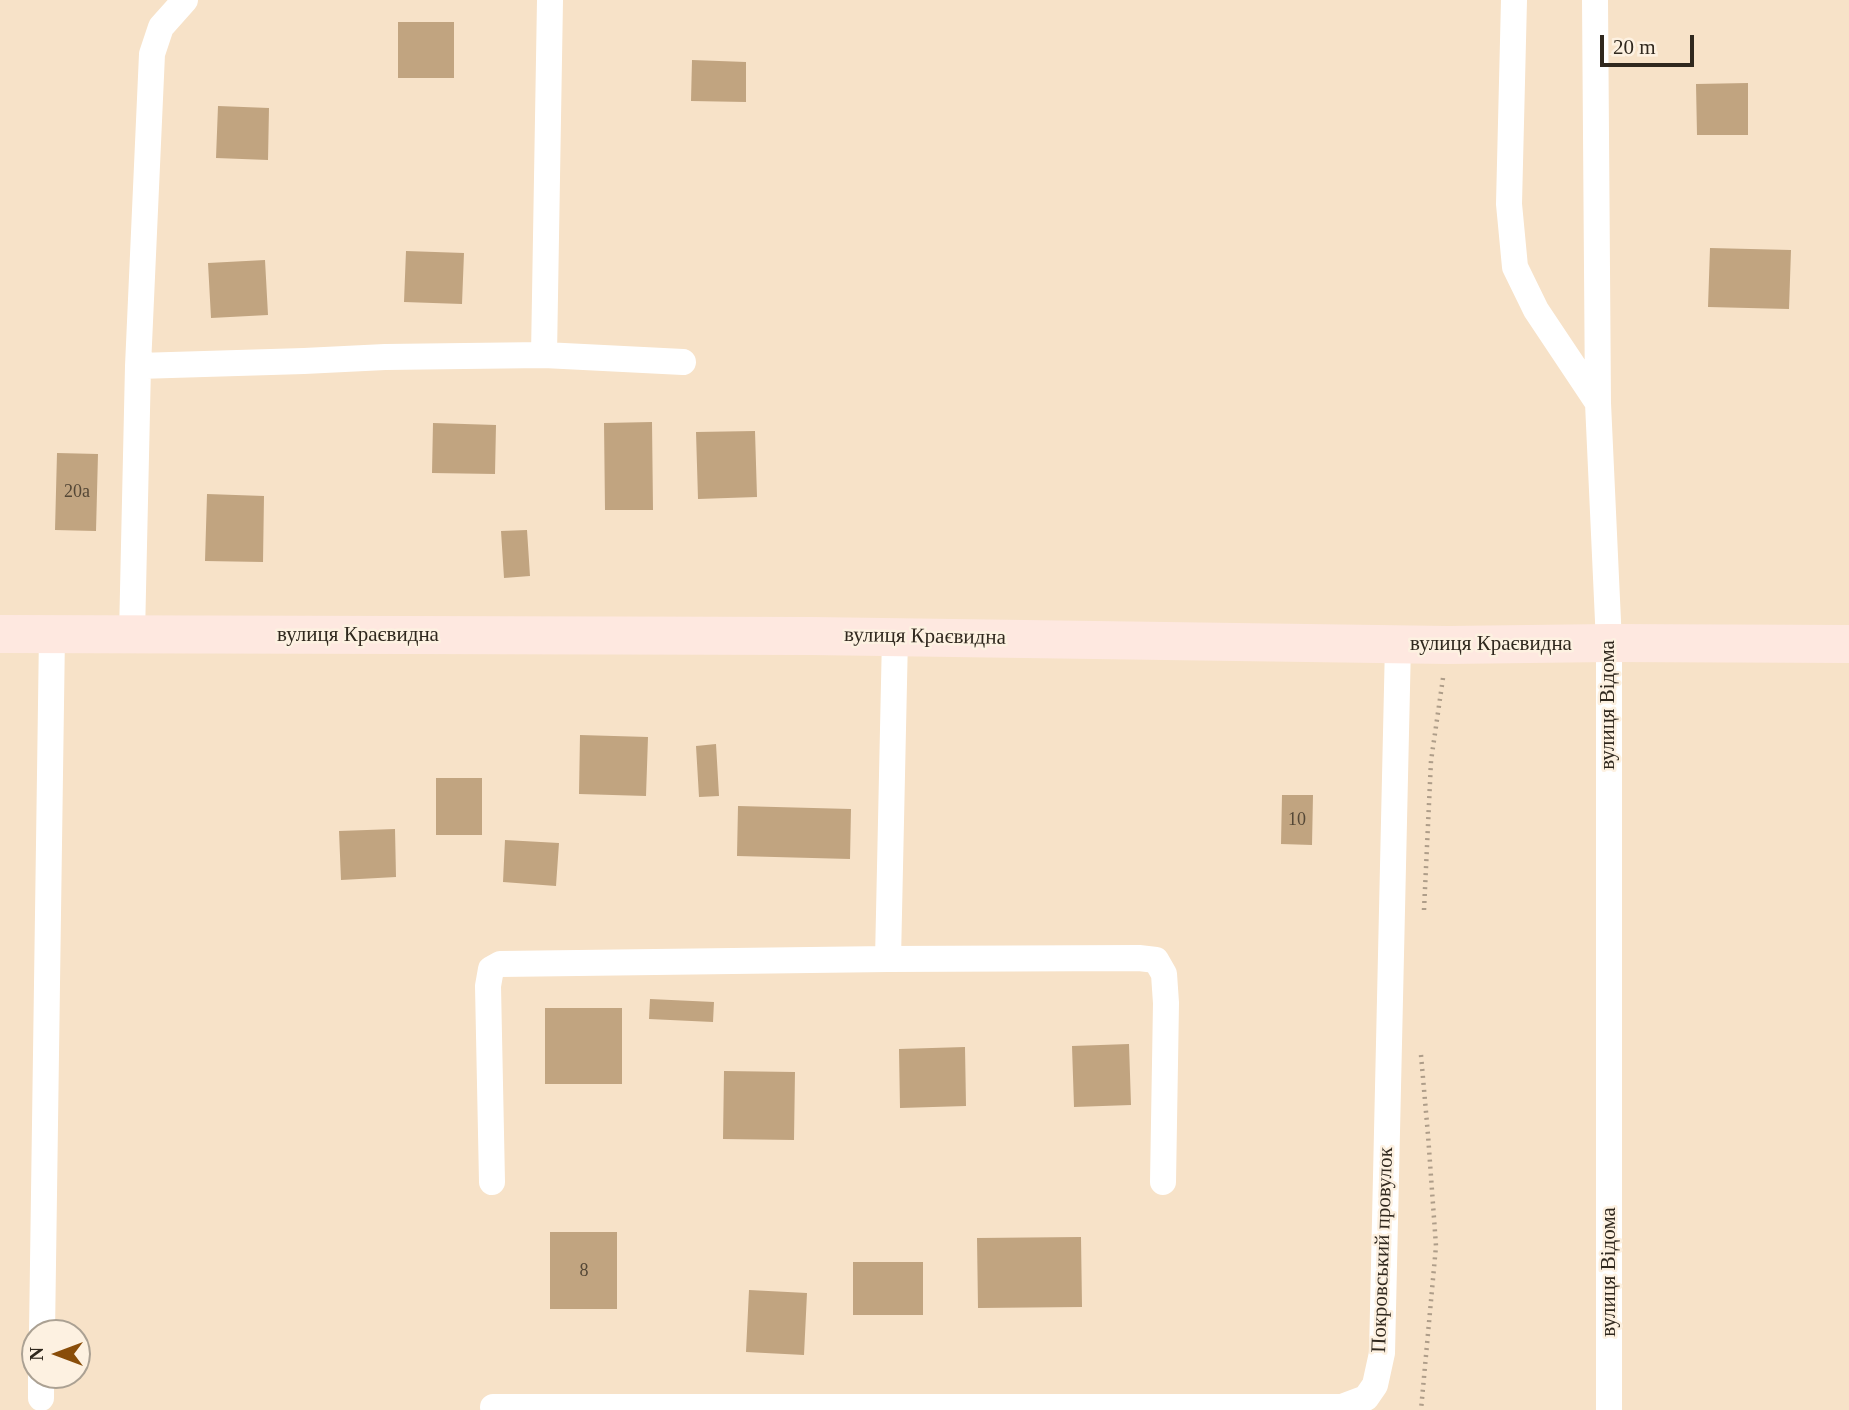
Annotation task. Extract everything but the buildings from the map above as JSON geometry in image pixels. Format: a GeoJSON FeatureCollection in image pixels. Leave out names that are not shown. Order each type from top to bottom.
{"type":"FeatureCollection","features":[{"type":"Feature","properties":{"kind":"street"},"geometry":{"type":"LineString","coordinates":[[132,635],[138,366],[152,54],[161,27],[185,0]]}},
{"type":"Feature","properties":{"kind":"street"},"geometry":{"type":"LineString","coordinates":[[544,355],[550,0]]}},
{"type":"Feature","properties":{"kind":"street"},"geometry":{"type":"LineString","coordinates":[[1514,0],[1509,204],[1515,267],[1536,310],[1598,403]]}},
{"type":"Feature","properties":{"kind":"street","name":"вулиця Відома"},"geometry":{"type":"LineString","coordinates":[[1595,0],[1598,403],[1609,643],[1609,1410]]}},
{"type":"Feature","properties":{"kind":"street"},"geometry":{"type":"LineString","coordinates":[[138,366],[385,357],[544,355],[683,362]]}},
{"type":"Feature","properties":{"kind":"street","name":"вулиця Краєвидна"},"geometry":{"type":"LineString","coordinates":[[0,634],[895,637],[1448,645],[1849,644]]}},
{"type":"Feature","properties":{"kind":"street"},"geometry":{"type":"LineString","coordinates":[[42,1319],[52,634]]}},
{"type":"Feature","properties":{"kind":"street"},"geometry":{"type":"LineString","coordinates":[[888,959],[895,637]]}},
{"type":"Feature","properties":{"kind":"street","name":"Покровський провулок"},"geometry":{"type":"LineString","coordinates":[[493,1407],[1342,1407],[1366,1398],[1374,1385],[1382,1353],[1398,644]]}},
{"type":"Feature","properties":{"kind":"street"},"geometry":{"type":"LineString","coordinates":[[492,1182],[488,986],[491,969],[500,964],[1139,958],[1156,960],[1164,974],[1166,1003],[1163,1182]]}},
{"type":"Feature","properties":{"kind":"path"},"geometry":{"type":"LineString","coordinates":[[1424,912],[1431,761],[1448,645]]}},
{"type":"Feature","properties":{"kind":"path"},"geometry":{"type":"LineString","coordinates":[[1421,1054],[1436,1246],[1421,1410]]}}]}
